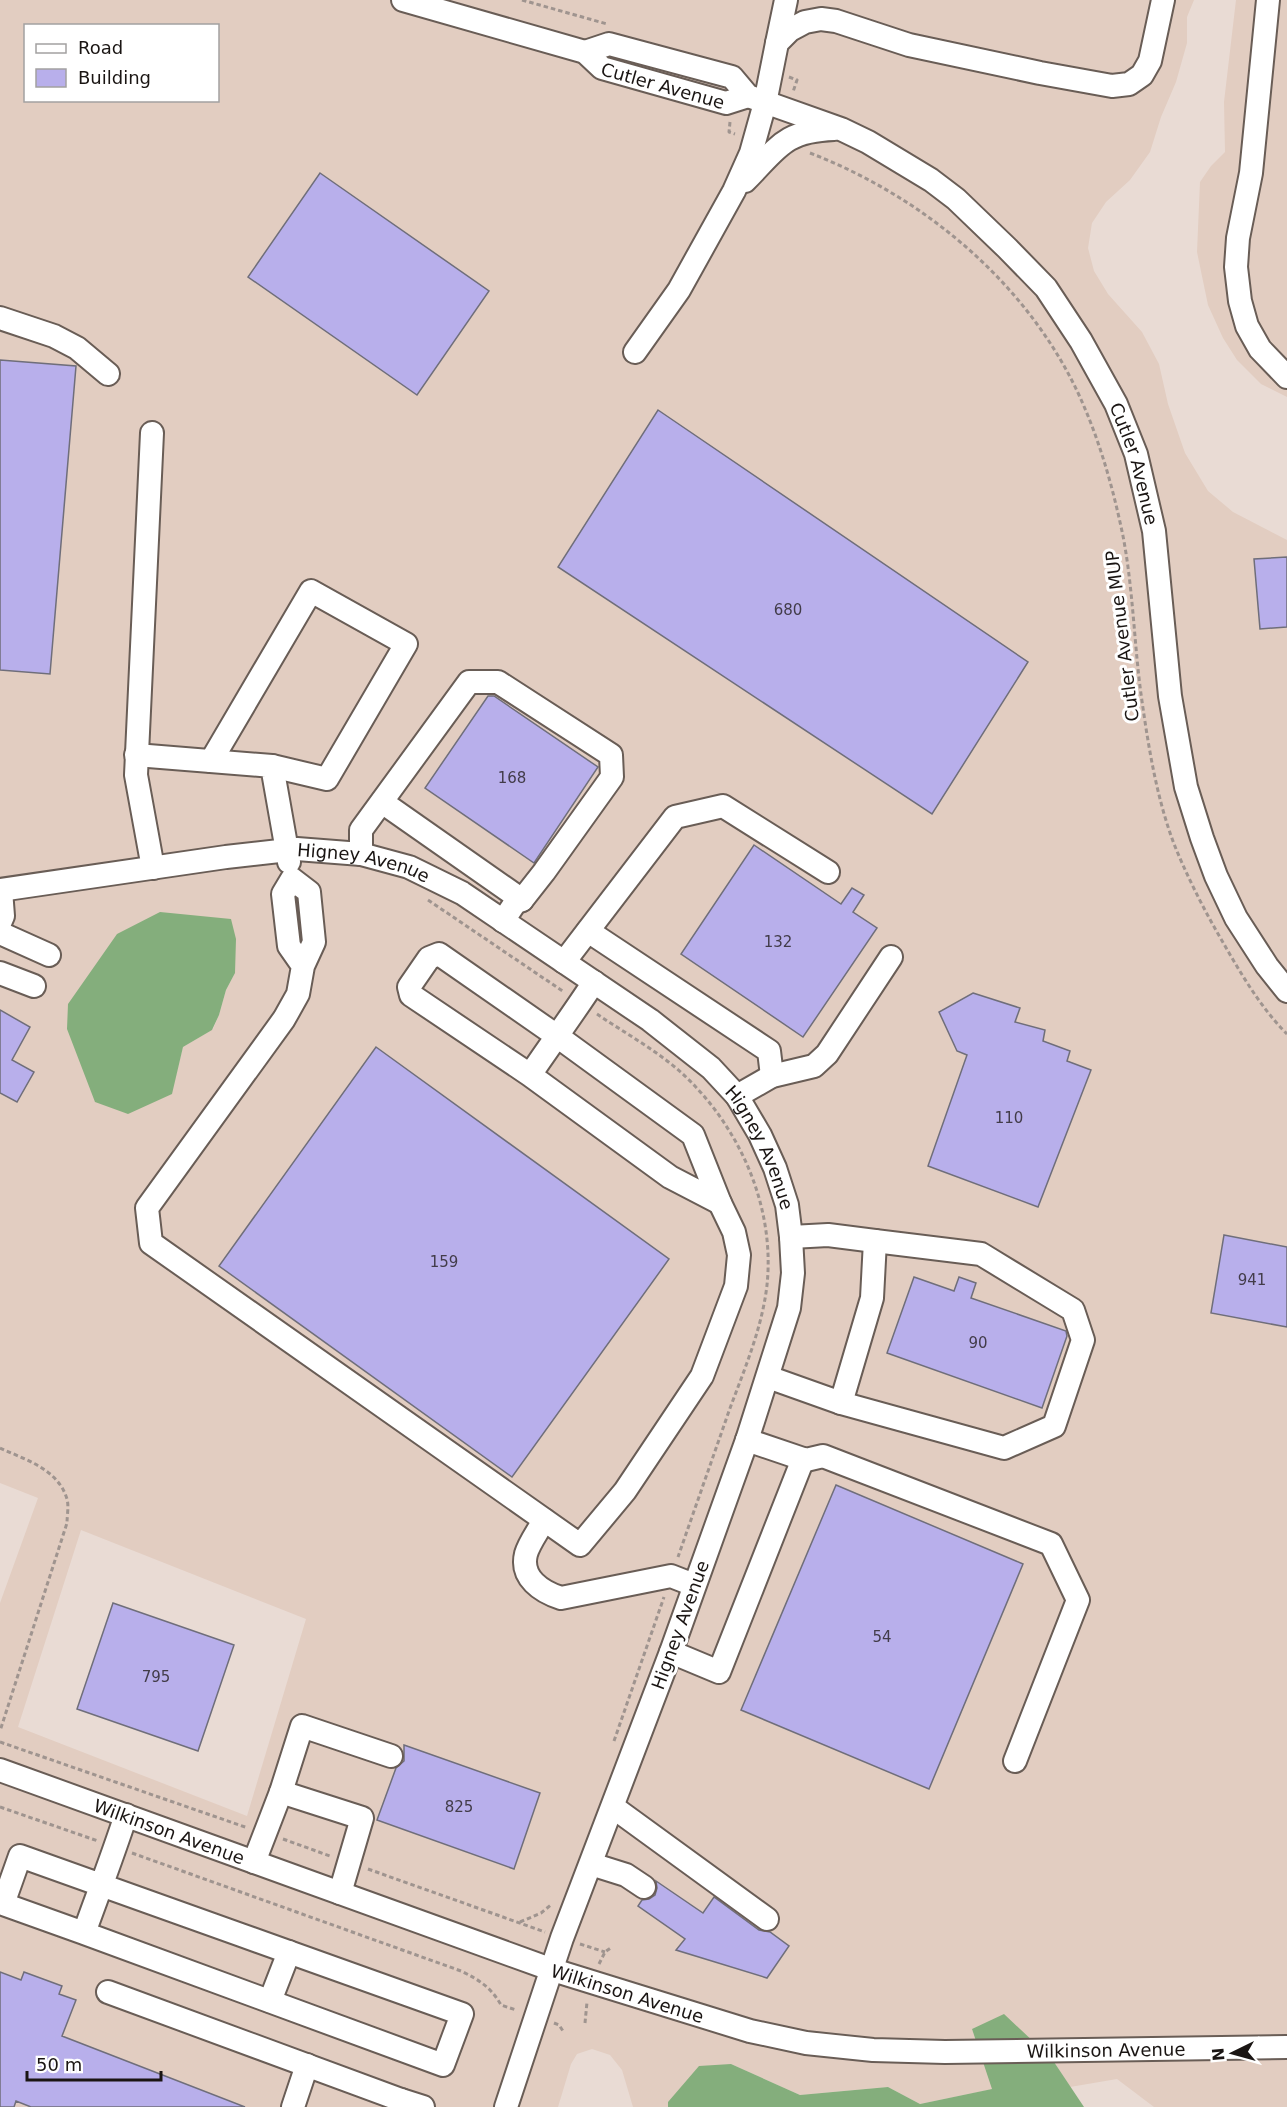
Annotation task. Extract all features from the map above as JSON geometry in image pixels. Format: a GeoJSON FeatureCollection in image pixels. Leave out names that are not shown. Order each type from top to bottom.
{"type":"FeatureCollection","features":[{"type":"Feature","properties":{"kind":"street","name":"Cutler Avenue"},"geometry":{"type":"LineString","coordinates":[[403,0],[585,51],[602,68],[726,103],[756,100],[841,129],[900,160],[956,199],[1046,288],[1081,341],[1116,404],[1136,454],[1154,531],[1170,696],[1186,787],[1216,876],[1236,918],[1267,966],[1287,991]]}},
{"type":"Feature","properties":{"kind":"street"},"geometry":{"type":"LineString","coordinates":[[635,352],[679,290],[734,191],[751,153],[756,100],[777,43],[786,0]]}},
{"type":"Feature","properties":{"kind":"street"},"geometry":{"type":"LineString","coordinates":[[777,43],[790,30],[805,22],[821,19],[836,21],[909,45],[1112,86],[1129,84],[1142,75],[1150,61],[1163,0]]}},
{"type":"Feature","properties":{"kind":"street"},"geometry":{"type":"LineString","coordinates":[[1268,0],[1251,173],[1238,238],[1236,267],[1240,301],[1247,326],[1260,349],[1287,377]]}},
{"type":"Feature","properties":{"kind":"street"},"geometry":{"type":"LineString","coordinates":[[734,191],[781,143],[811,130],[841,129]]}},
{"type":"Feature","properties":{"kind":"street"},"geometry":{"type":"LineString","coordinates":[[0,318],[54,336],[77,348],[108,374]]}},
{"type":"Feature","properties":{"kind":"street"},"geometry":{"type":"LineString","coordinates":[[152,433],[136,775],[153,868]]}},
{"type":"Feature","properties":{"kind":"street"},"geometry":{"type":"LineString","coordinates":[[136,755],[272,766],[327,779],[406,644],[310,591],[211,761]]}},
{"type":"Feature","properties":{"kind":"street"},"geometry":{"type":"LineString","coordinates":[[361,855],[361,830],[469,682],[498,682],[611,755],[612,777],[522,900],[515,903],[503,921]]}},
{"type":"Feature","properties":{"kind":"street"},"geometry":{"type":"LineString","coordinates":[[272,766],[292,879],[309,892],[314,942],[303,966],[298,994],[284,1019],[147,1208],[151,1243],[580,1545],[625,1491],[702,1376],[736,1286],[739,1255],[734,1232],[693,1135],[439,954],[429,958],[409,987],[411,995],[530,1075],[670,1177],[720,1203]]}},
{"type":"Feature","properties":{"kind":"street"},"geometry":{"type":"LineString","coordinates":[[382,802],[522,900]]}},
{"type":"Feature","properties":{"kind":"street"},"geometry":{"type":"LineString","coordinates":[[564,962],[675,817],[723,806],[828,872]]}},
{"type":"Feature","properties":{"kind":"street","name":"Higney Avenue"},"geometry":{"type":"LineString","coordinates":[[1,890],[297,849],[361,855],[409,867],[462,893],[650,1020],[711,1068],[737,1096],[760,1135],[775,1168],[787,1205],[791,1237],[793,1273],[789,1308],[747,1440],[671,1652],[562,1938],[506,2107]]}},
{"type":"Feature","properties":{"kind":"street"},"geometry":{"type":"LineString","coordinates":[[0,923],[3,916],[1,890]]}},
{"type":"Feature","properties":{"kind":"street"},"geometry":{"type":"LineString","coordinates":[[588,931],[769,1051],[772,1076]]}},
{"type":"Feature","properties":{"kind":"street"},"geometry":{"type":"LineString","coordinates":[[0,933],[50,955]]}},
{"type":"Feature","properties":{"kind":"street"},"geometry":{"type":"LineString","coordinates":[[737,1096],[772,1076],[814,1066],[827,1054],[891,957]]}},
{"type":"Feature","properties":{"kind":"street"},"geometry":{"type":"LineString","coordinates":[[0,973],[34,986]]}},
{"type":"Feature","properties":{"kind":"street"},"geometry":{"type":"LineString","coordinates":[[530,1075],[594,982]]}},
{"type":"Feature","properties":{"kind":"street"},"geometry":{"type":"LineString","coordinates":[[768,1377],[841,1403],[1004,1448],[1054,1426],[1083,1340],[1073,1310],[981,1254],[828,1235],[791,1237]]}},
{"type":"Feature","properties":{"kind":"street"},"geometry":{"type":"LineString","coordinates":[[841,1403],[872,1298],[875,1241]]}},
{"type":"Feature","properties":{"kind":"street"},"geometry":{"type":"LineString","coordinates":[[747,1440],[803,1459],[823,1456],[1051,1544],[1078,1600],[1016,1761]]}},
{"type":"Feature","properties":{"kind":"street"},"geometry":{"type":"LineString","coordinates":[[671,1652],[719,1672],[803,1459]]}},
{"type":"Feature","properties":{"kind":"street"},"geometry":{"type":"LineString","coordinates":[[544,1520],[526,1554],[527,1570],[531,1580],[545,1593],[561,1598],[671,1576],[694,1585]]}},
{"type":"Feature","properties":{"kind":"street"},"geometry":{"type":"LineString","coordinates":[[254,1862],[281,1792],[302,1726],[391,1756]]}},
{"type":"Feature","properties":{"kind":"street","name":"Wilkinson Avenue"},"geometry":{"type":"LineString","coordinates":[[0,1770],[553,1970],[750,2031],[806,2043],[873,2050],[945,2052],[1287,2047]]}},
{"type":"Feature","properties":{"kind":"street"},"geometry":{"type":"LineString","coordinates":[[281,1792],[362,1818],[340,1893]]}},
{"type":"Feature","properties":{"kind":"street"},"geometry":{"type":"LineString","coordinates":[[613,1807],[767,1919]]}},
{"type":"Feature","properties":{"kind":"street"},"geometry":{"type":"LineString","coordinates":[[84,1933],[126,1815]]}},
{"type":"Feature","properties":{"kind":"street"},"geometry":{"type":"LineString","coordinates":[[20,1856],[462,2014],[443,2065],[84,1933],[3,1904],[20,1856]]}},
{"type":"Feature","properties":{"kind":"street"},"geometry":{"type":"LineString","coordinates":[[591,1864],[626,1875],[644,1887]]}},
{"type":"Feature","properties":{"kind":"street"},"geometry":{"type":"LineString","coordinates":[[270,2001],[289,1953]]}},
{"type":"Feature","properties":{"kind":"street"},"geometry":{"type":"LineString","coordinates":[[108,1992],[307,2065],[400,2104],[423,2107]]}},
{"type":"Feature","properties":{"kind":"street"},"geometry":{"type":"LineString","coordinates":[[293,2107],[307,2065]]}},
{"type":"Feature","properties":{"kind":"path","name":"Cutler Avenue MUP"},"geometry":{"type":"LineString","coordinates":[[781,143],[790,154],[799,151],[811,154],[866,178],[910,204],[950,234],[987,267],[1020,303],[1053,349],[1078,393],[1098,441],[1113,490],[1124,540],[1149,745],[1159,795],[1174,843],[1204,907],[1244,980],[1287,1034]]}},
{"type":"Feature","properties":{"kind":"path"},"geometry":{"type":"LineString","coordinates":[[420,895],[684,1075],[704,1095],[728,1128],[744,1155],[754,1179],[766,1235],[767,1285],[757,1333],[613,1743]]}},
{"type":"Feature","properties":{"kind":"path"},"geometry":{"type":"LineString","coordinates":[[0,1448],[41,1467],[57,1478],[67,1500],[67,1523],[0,1731]]}},
{"type":"Feature","properties":{"kind":"path"},"geometry":{"type":"LineString","coordinates":[[0,1742],[605,1952]]}},
{"type":"Feature","properties":{"kind":"path"},"geometry":{"type":"LineString","coordinates":[[0,1807],[461,1971],[481,1980],[495,1993],[501,2005],[559,2025],[564,2031]]}},
{"type":"Feature","properties":{"kind":"path"},"geometry":{"type":"LineString","coordinates":[[520,1922],[541,1913],[556,1899]]}},
{"type":"Feature","properties":{"kind":"shaded area"},"geometry":{"type":"Polygon","coordinates":[[[0,0],[1194,0],[1187,17],[1187,43],[1176,82],[1161,117],[1150,152],[1130,180],[1106,202],[1092,223],[1088,248],[1094,271],[1108,294],[1142,332],[1159,364],[1168,404],[1185,453],[1208,491],[1233,512],[1287,540],[1287,2107],[1154,2107],[1117,2079],[1070,2087],[1052,2059],[972,2029],[993,2089],[920,2104],[888,2087],[800,2095],[731,2064],[668,2102],[668,2107],[633,2107],[622,2070],[610,2055],[592,2049],[577,2054],[571,2064],[558,2107],[0,2107],[0,1603],[38,1498],[0,1483],[0,0]],[[235,973],[128,1113],[171,1094],[183,1047],[213,1029],[226,990],[235,973]],[[81,1530],[18,1727],[247,1816],[306,1619],[81,1530]]]}},
{"type":"Feature","properties":{"kind":"shaded area"},"geometry":{"type":"Polygon","coordinates":[[[1236,0],[1287,0],[1287,397],[1261,384],[1237,360],[1223,338],[1208,305],[1197,252],[1200,182],[1225,152],[1224,102],[1236,0]]]}},
{"type":"Feature","properties":{"kind":"green space"},"geometry":{"type":"Polygon","coordinates":[[[160,912],[231,919],[236,939],[235,973],[226,990],[212,1030],[183,1047],[172,1094],[128,1114],[95,1102],[67,1029],[68,1004],[117,934],[160,912]]]}},
{"type":"Feature","properties":{"kind":"green space"},"geometry":{"type":"Polygon","coordinates":[[[1004,2014],[1052,2059],[1084,2107],[668,2107],[668,2102],[699,2066],[731,2064],[800,2095],[888,2087],[920,2104],[992,2089],[972,2029],[1004,2014]]]}},
{"type":"Feature","properties":{"kind":"building"},"geometry":{"type":"Polygon","coordinates":[[[320,173],[489,291],[417,395],[248,277],[320,173]]]}},
{"type":"Feature","properties":{"kind":"building"},"geometry":{"type":"Polygon","coordinates":[[[0,360],[76,366],[50,674],[0,670],[0,360]]]}},
{"type":"Feature","properties":{"kind":"building"},"geometry":{"type":"Polygon","coordinates":[[[658,410],[1028,662],[932,814],[558,567],[658,410]]]}},
{"type":"Feature","properties":{"kind":"building"},"geometry":{"type":"Polygon","coordinates":[[[1287,557],[1287,627],[1260,629],[1254,559],[1287,557]]]}},
{"type":"Feature","properties":{"kind":"building"},"geometry":{"type":"Polygon","coordinates":[[[488,696],[494,696],[598,767],[534,863],[425,788],[488,696]]]}},
{"type":"Feature","properties":{"kind":"building"},"geometry":{"type":"Polygon","coordinates":[[[754,845],[841,904],[852,888],[864,895],[853,912],[877,928],[803,1037],[681,954],[754,845]]]}},
{"type":"Feature","properties":{"kind":"building"},"geometry":{"type":"Polygon","coordinates":[[[973,993],[1020,1008],[1015,1022],[1045,1030],[1043,1041],[1070,1051],[1067,1061],[1091,1070],[1038,1207],[928,1166],[967,1055],[957,1051],[939,1012],[973,993]]]}},
{"type":"Feature","properties":{"kind":"building"},"geometry":{"type":"Polygon","coordinates":[[[0,1010],[30,1027],[12,1060],[34,1072],[17,1102],[0,1093],[0,1010]]]}},
{"type":"Feature","properties":{"kind":"building"},"geometry":{"type":"Polygon","coordinates":[[[376,1047],[669,1259],[512,1477],[219,1266],[376,1047]]]}},
{"type":"Feature","properties":{"kind":"building"},"geometry":{"type":"Polygon","coordinates":[[[1224,1235],[1287,1247],[1287,1327],[1211,1313],[1224,1235]]]}},
{"type":"Feature","properties":{"kind":"building"},"geometry":{"type":"Polygon","coordinates":[[[914,1277],[954,1291],[959,1277],[976,1283],[971,1298],[1066,1331],[1067,1336],[1042,1408],[887,1353],[914,1277]]]}},
{"type":"Feature","properties":{"kind":"building"},"geometry":{"type":"Polygon","coordinates":[[[836,1485],[1023,1564],[929,1789],[741,1710],[836,1485]]]}},
{"type":"Feature","properties":{"kind":"building"},"geometry":{"type":"Polygon","coordinates":[[[113,1603],[234,1645],[198,1751],[77,1709],[113,1603]]]}},
{"type":"Feature","properties":{"kind":"building"},"geometry":{"type":"Polygon","coordinates":[[[404,1745],[540,1793],[514,1869],[377,1820],[396,1768],[404,1761],[404,1745]]]}},
{"type":"Feature","properties":{"kind":"building"},"geometry":{"type":"Polygon","coordinates":[[[656,1881],[703,1913],[714,1897],[759,1930],[770,1932],[789,1946],[767,1978],[676,1950],[685,1939],[638,1906],[642,1900],[655,1895],[656,1881]]]}},
{"type":"Feature","properties":{"kind":"building"},"geometry":{"type":"Polygon","coordinates":[[[0,1972],[21,1980],[24,1972],[62,1986],[59,1994],[76,2000],[62,2036],[245,2107],[31,2107],[16,2101],[14,2107],[0,2107],[0,1972]]]}}]}
